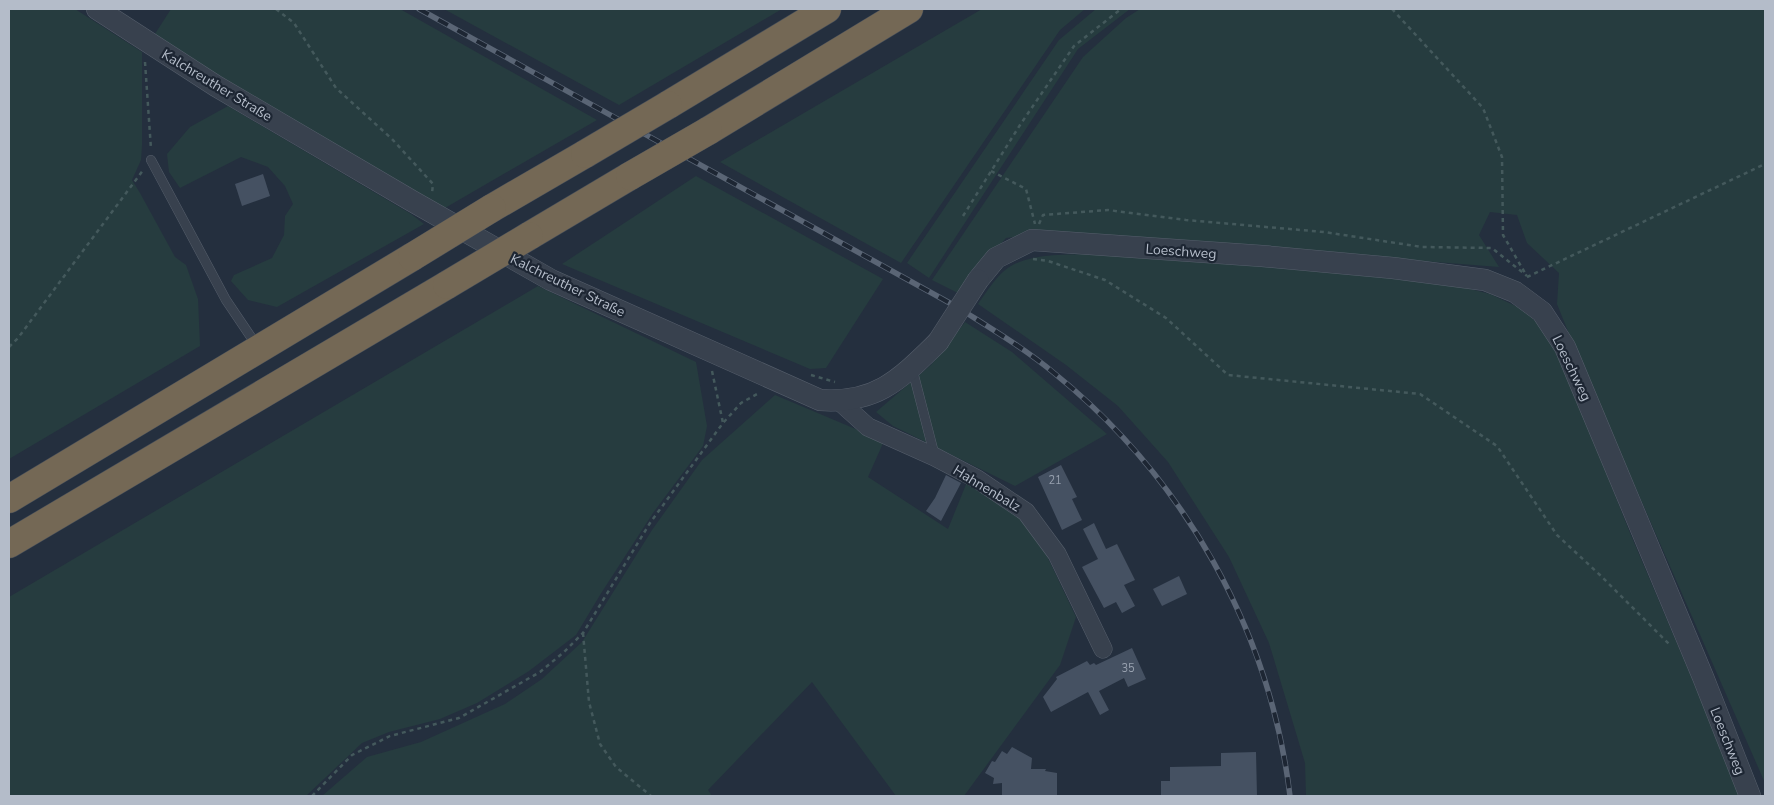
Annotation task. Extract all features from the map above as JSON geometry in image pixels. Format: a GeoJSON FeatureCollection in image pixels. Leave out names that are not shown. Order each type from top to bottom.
{"type":"FeatureCollection","features":[{"type":"Feature","properties":{"kind":"highway"},"geometry":{"type":"LineString","coordinates":[[9,499],[827,9]]}},
{"type":"Feature","properties":{"kind":"highway"},"geometry":{"type":"LineString","coordinates":[[9,544],[708,131],[909,9]]}},
{"type":"Feature","properties":{"kind":"street","name":"Kalchreuther Straße"},"geometry":{"type":"LineString","coordinates":[[97,9],[216,86],[551,280],[820,400],[838,392],[869,395],[894,382],[938,342],[978,280],[996,258],[1029,249]]}},
{"type":"Feature","properties":{"kind":"street","name":"Loeschweg"},"geometry":{"type":"LineString","coordinates":[[1029,249],[1290,259],[1393,268],[1485,280],[1515,292],[1542,312],[1565,347],[1699,668],[1750,796]]}},
{"type":"Feature","properties":{"kind":"street","name":"Hahnenbalz"},"geometry":{"type":"LineString","coordinates":[[838,392],[868,427],[935,457],[977,479],[1026,512],[1057,554],[1103,648]]}},
{"type":"Feature","properties":{"kind":"lane"},"geometry":{"type":"LineString","coordinates":[[151,160],[226,300],[258,349]]}},
{"type":"Feature","properties":{"kind":"lane"},"geometry":{"type":"LineString","coordinates":[[912,367],[935,457]]}},
{"type":"Feature","properties":{"kind":"path"},"geometry":{"type":"LineString","coordinates":[[276,9],[294,23],[336,88],[392,139],[433,184]]}},
{"type":"Feature","properties":{"kind":"path"},"geometry":{"type":"LineString","coordinates":[[962,216],[1020,125],[1074,46],[1121,9]]}},
{"type":"Feature","properties":{"kind":"path"},"geometry":{"type":"LineString","coordinates":[[1392,9],[1483,108],[1502,157],[1503,235],[1527,276]]}},
{"type":"Feature","properties":{"kind":"path"},"geometry":{"type":"LineString","coordinates":[[9,347],[18,338],[151,160],[145,53],[150,44]]}},
{"type":"Feature","properties":{"kind":"path"},"geometry":{"type":"LineString","coordinates":[[1527,276],[1765,164]]}},
{"type":"Feature","properties":{"kind":"path"},"geometry":{"type":"LineString","coordinates":[[991,171],[1026,189],[1035,221],[1029,249]]}},
{"type":"Feature","properties":{"kind":"path"},"geometry":{"type":"LineString","coordinates":[[1029,249],[1044,216],[1108,210],[1186,220],[1324,232],[1422,247],[1492,248],[1527,276]]}},
{"type":"Feature","properties":{"kind":"path"},"geometry":{"type":"LineString","coordinates":[[1029,249],[1048,261],[1105,280],[1166,318],[1228,375],[1420,394],[1496,446],[1557,535],[1676,650]]}},
{"type":"Feature","properties":{"kind":"path"},"geometry":{"type":"LineString","coordinates":[[709,352],[722,423]]}},
{"type":"Feature","properties":{"kind":"path"},"geometry":{"type":"LineString","coordinates":[[807,374],[838,392]]}},
{"type":"Feature","properties":{"kind":"path"},"geometry":{"type":"LineString","coordinates":[[312,796],[352,755],[390,736],[459,718],[540,672],[564,652],[583,633],[650,523],[722,423],[741,403],[778,382]]}},
{"type":"Feature","properties":{"kind":"path"},"geometry":{"type":"LineString","coordinates":[[583,633],[589,702],[600,744],[616,767],[651,796]]}},
{"type":"Feature","properties":{"kind":"green space"},"geometry":{"type":"Polygon","coordinates":[[[9,9],[75,9],[142,52],[141,160],[132,180],[175,257],[186,265],[198,299],[200,346],[9,459],[9,9]]]}},
{"type":"Feature","properties":{"kind":"green space"},"geometry":{"type":"Polygon","coordinates":[[[171,9],[400,9],[597,120],[445,208],[153,37],[171,9]]]}},
{"type":"Feature","properties":{"kind":"green space"},"geometry":{"type":"Polygon","coordinates":[[[444,9],[782,9],[619,105],[444,9]]]}},
{"type":"Feature","properties":{"kind":"green space"},"geometry":{"type":"Polygon","coordinates":[[[982,9],[1085,9],[1060,30],[901,263],[720,162],[982,9]]]}},
{"type":"Feature","properties":{"kind":"green space"},"geometry":{"type":"Polygon","coordinates":[[[1096,9],[1130,9],[1078,49],[929,278],[907,263],[1059,40],[1096,9]]]}},
{"type":"Feature","properties":{"kind":"green space"},"geometry":{"type":"Polygon","coordinates":[[[1140,9],[1765,9],[1765,783],[1580,361],[1557,304],[1559,273],[1527,243],[1517,215],[1490,212],[1479,235],[1499,267],[1055,232],[1006,238],[958,293],[932,280],[1083,57],[1126,18],[1140,9]]]}},
{"type":"Feature","properties":{"kind":"green space"},"geometry":{"type":"Polygon","coordinates":[[[228,106],[411,214],[424,224],[277,307],[248,300],[231,281],[234,275],[272,258],[284,235],[285,216],[293,204],[285,186],[268,167],[241,157],[180,188],[169,172],[167,154],[190,127],[228,106]]]}},
{"type":"Feature","properties":{"kind":"green space"},"geometry":{"type":"Polygon","coordinates":[[[696,176],[883,279],[826,368],[810,369],[562,264],[696,176]]]}},
{"type":"Feature","properties":{"kind":"green space"},"geometry":{"type":"Polygon","coordinates":[[[1090,254],[1240,263],[1438,281],[1490,294],[1522,309],[1545,330],[1566,371],[1630,533],[1742,796],[1306,796],[1305,763],[1269,643],[1229,557],[1168,462],[1118,406],[1066,365],[978,304],[1001,273],[1011,266],[1040,257],[1090,254]]]}},
{"type":"Feature","properties":{"kind":"green space"},"geometry":{"type":"Polygon","coordinates":[[[538,286],[696,362],[707,426],[703,446],[653,513],[576,635],[529,671],[477,703],[440,719],[389,732],[362,743],[306,796],[9,796],[9,597],[538,286]]]}},
{"type":"Feature","properties":{"kind":"green space"},"geometry":{"type":"Polygon","coordinates":[[[965,322],[1012,352],[1107,434],[1015,486],[893,426],[876,412],[931,365],[965,322]]]}},
{"type":"Feature","properties":{"kind":"green space"},"geometry":{"type":"Polygon","coordinates":[[[775,395],[884,441],[868,477],[948,529],[967,482],[1014,510],[1038,537],[1076,617],[1060,665],[964,796],[896,796],[812,682],[708,790],[712,796],[322,796],[367,757],[421,742],[505,704],[542,679],[582,642],[652,530],[702,460],[775,395]]]}},
{"type":"Feature","properties":{"kind":"building"},"geometry":{"type":"Polygon","coordinates":[[[263,174],[270,196],[242,206],[235,184],[263,174]]]}},
{"type":"Feature","properties":{"kind":"building"},"geometry":{"type":"Polygon","coordinates":[[[1061,465],[1077,497],[1072,499],[1082,520],[1062,530],[1038,477],[1061,465]]]}},
{"type":"Feature","properties":{"kind":"building"},"geometry":{"type":"Polygon","coordinates":[[[946,475],[961,483],[941,521],[926,511],[935,498],[946,475]]]}},
{"type":"Feature","properties":{"kind":"building"},"geometry":{"type":"Polygon","coordinates":[[[1094,523],[1106,549],[1117,544],[1135,580],[1124,585],[1135,606],[1122,613],[1116,602],[1104,608],[1082,567],[1098,559],[1083,529],[1094,523]]]}},
{"type":"Feature","properties":{"kind":"building"},"geometry":{"type":"Polygon","coordinates":[[[1179,576],[1187,594],[1162,606],[1153,589],[1179,576]]]}},
{"type":"Feature","properties":{"kind":"building"},"geometry":{"type":"Polygon","coordinates":[[[1132,648],[1146,679],[1128,687],[1124,678],[1099,691],[1109,710],[1100,715],[1088,692],[1051,712],[1043,697],[1057,679],[1056,677],[1087,661],[1090,665],[1094,663],[1096,665],[1132,648]]]}},
{"type":"Feature","properties":{"kind":"building"},"geometry":{"type":"Polygon","coordinates":[[[1012,747],[1032,758],[1031,769],[1046,769],[1045,771],[1057,773],[1057,796],[1002,796],[1002,783],[993,784],[994,778],[985,773],[992,761],[995,762],[1002,751],[1007,754],[1012,747]]]}},
{"type":"Feature","properties":{"kind":"building"},"geometry":{"type":"Polygon","coordinates":[[[1256,752],[1257,796],[1161,796],[1161,781],[1170,781],[1170,767],[1221,766],[1221,753],[1256,752]]]}},
{"type":"Feature","properties":{"kind":"railway"},"geometry":{"type":"LineString","coordinates":[[419,9],[957,307],[1031,355],[1101,415],[1143,460],[1181,509],[1213,562],[1241,617],[1263,675],[1279,734],[1290,796]]}}]}
